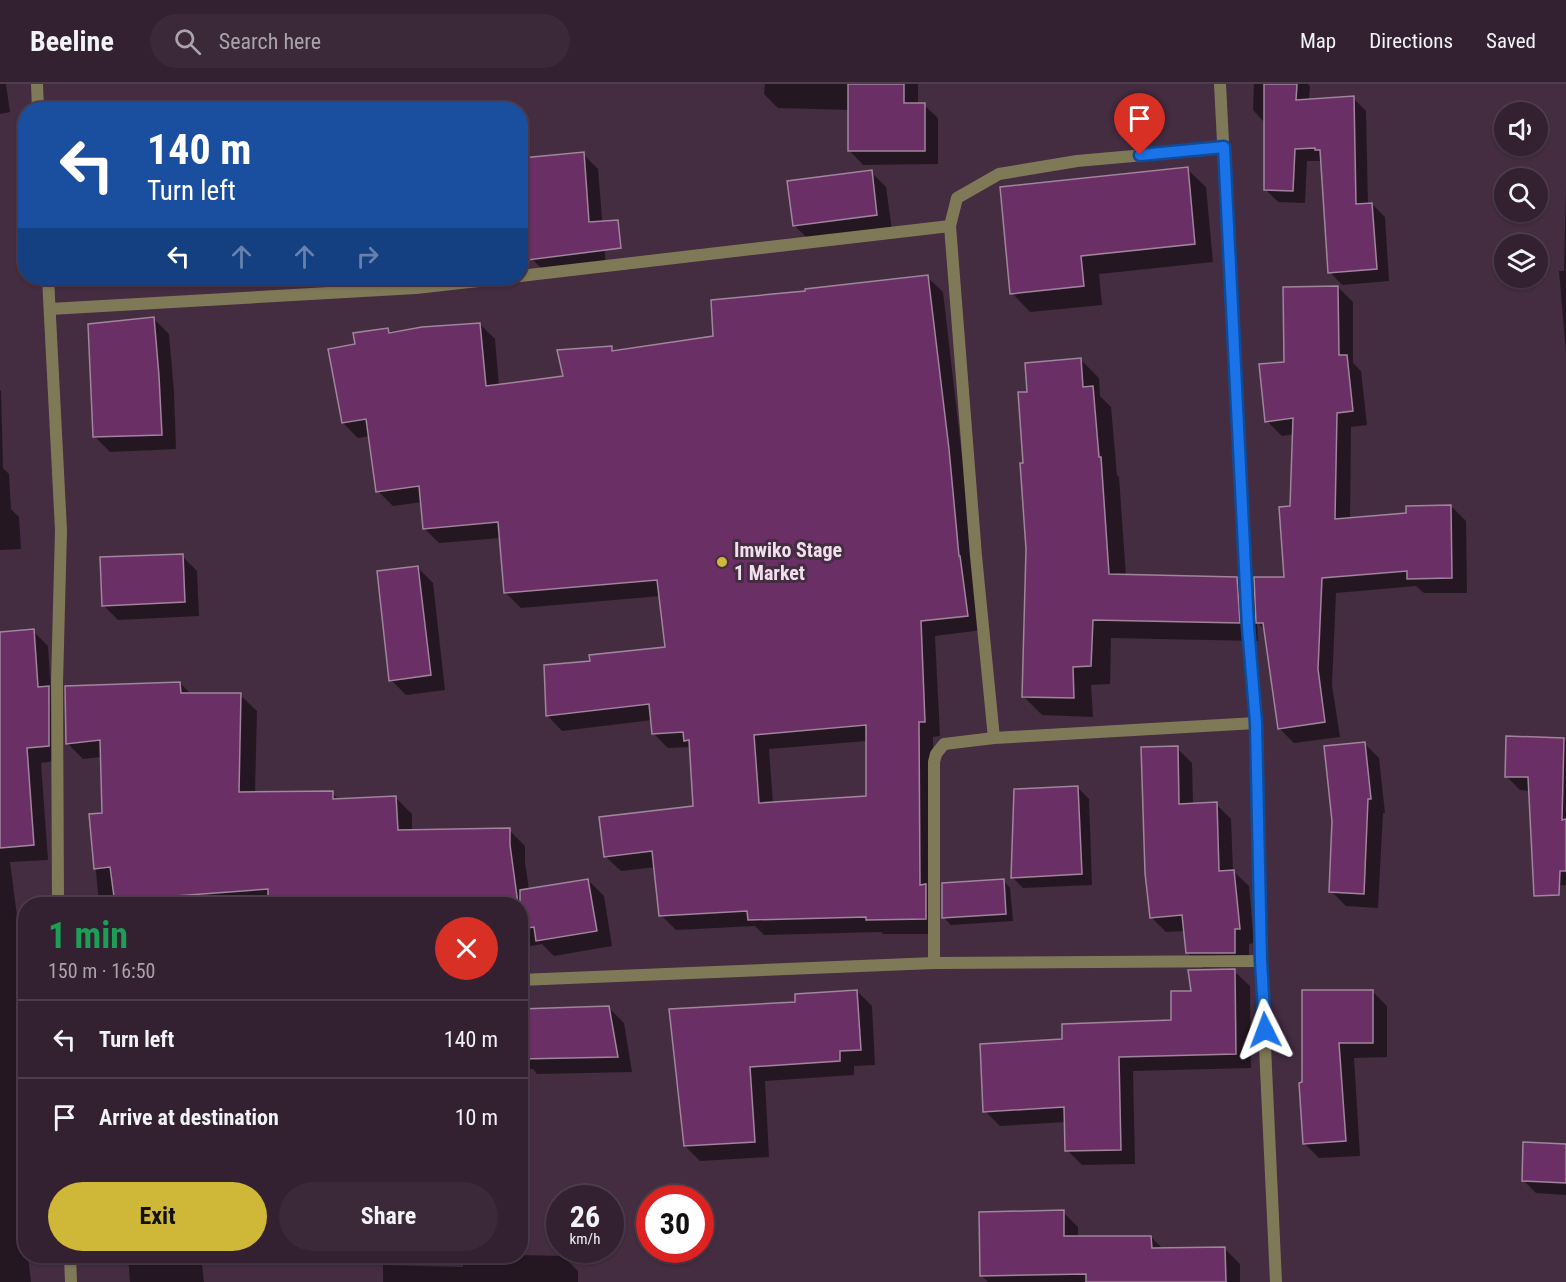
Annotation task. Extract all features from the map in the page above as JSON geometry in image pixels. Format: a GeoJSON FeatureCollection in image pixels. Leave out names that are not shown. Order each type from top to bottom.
{"type":"FeatureCollection","features":[{"type":"Feature","properties":{"kind":"street"},"geometry":{"type":"LineString","coordinates":[[37,84],[38,102]]}},
{"type":"Feature","properties":{"kind":"street"},"geometry":{"type":"LineString","coordinates":[[1221,84],[1248,627],[1256,723],[1261,961],[1276,1282]]}},
{"type":"Feature","properties":{"kind":"street"},"geometry":{"type":"LineString","coordinates":[[994,738],[976,556],[950,226],[957,198],[999,174],[1077,161],[1224,147]]}},
{"type":"Feature","properties":{"kind":"street"},"geometry":{"type":"LineString","coordinates":[[528,275],[950,226]]}},
{"type":"Feature","properties":{"kind":"street"},"geometry":{"type":"LineString","coordinates":[[48,285],[61,530],[57,683],[58,897]]}},
{"type":"Feature","properties":{"kind":"street"},"geometry":{"type":"LineString","coordinates":[[50,309],[442,285]]}},
{"type":"Feature","properties":{"kind":"street"},"geometry":{"type":"LineString","coordinates":[[934,963],[934,762],[936,754],[944,744],[994,738],[1256,723]]}},
{"type":"Feature","properties":{"kind":"street"},"geometry":{"type":"LineString","coordinates":[[528,980],[934,963],[1261,961]]}},
{"type":"Feature","properties":{"kind":"street"},"geometry":{"type":"LineString","coordinates":[[70,1263],[71,1282]]}},
{"type":"Feature","properties":{"kind":"building"},"geometry":{"type":"Polygon","coordinates":[[[848,84],[904,84],[904,103],[925,103],[925,151],[848,151],[848,84]]]}},
{"type":"Feature","properties":{"kind":"building"},"geometry":{"type":"Polygon","coordinates":[[[1264,84],[1297,84],[1296,100],[1354,96],[1356,204],[1372,203],[1377,269],[1328,273],[1320,150],[1295,149],[1293,191],[1264,190],[1264,84]]]}},
{"type":"Feature","properties":{"kind":"building"},"geometry":{"type":"Polygon","coordinates":[[[584,152],[589,222],[618,220],[621,248],[528,260],[528,157],[584,152]]]}},
{"type":"Feature","properties":{"kind":"building"},"geometry":{"type":"Polygon","coordinates":[[[1188,167],[1195,244],[1081,256],[1084,286],[1010,294],[1000,187],[1188,167]]]}},
{"type":"Feature","properties":{"kind":"building"},"geometry":{"type":"Polygon","coordinates":[[[872,170],[877,215],[793,226],[787,181],[872,170]]]}},
{"type":"Feature","properties":{"kind":"building"},"geometry":{"type":"Polygon","coordinates":[[[928,275],[959,556],[968,616],[921,621],[925,722],[919,722],[920,885],[926,884],[926,919],[866,920],[866,917],[748,920],[747,911],[659,916],[652,851],[604,857],[599,817],[693,806],[689,740],[684,741],[683,732],[652,734],[649,704],[546,716],[544,665],[590,661],[589,655],[665,647],[657,580],[504,593],[498,522],[423,529],[419,486],[376,492],[366,419],[342,423],[328,349],[355,344],[353,333],[388,328],[389,333],[422,327],[480,323],[486,386],[563,376],[557,350],[612,346],[612,351],[713,336],[711,300],[805,291],[805,289],[928,275]],[[866,725],[754,735],[759,803],[866,796],[866,725]]]}},
{"type":"Feature","properties":{"kind":"building"},"geometry":{"type":"Polygon","coordinates":[[[1338,286],[1339,355],[1347,355],[1353,411],[1337,413],[1335,519],[1406,513],[1406,506],[1451,505],[1452,578],[1407,579],[1407,571],[1322,578],[1318,669],[1325,722],[1278,729],[1263,623],[1256,623],[1254,577],[1284,577],[1279,507],[1290,506],[1293,418],[1265,422],[1259,364],[1284,362],[1283,287],[1338,286]]]}},
{"type":"Feature","properties":{"kind":"building"},"geometry":{"type":"Polygon","coordinates":[[[154,317],[162,435],[93,437],[88,324],[154,317]]]}},
{"type":"Feature","properties":{"kind":"building"},"geometry":{"type":"Polygon","coordinates":[[[1081,358],[1083,387],[1093,386],[1099,457],[1101,457],[1109,574],[1237,577],[1240,623],[1093,620],[1091,666],[1073,667],[1074,698],[1022,697],[1026,549],[1018,392],[1027,392],[1025,363],[1081,358]]]}},
{"type":"Feature","properties":{"kind":"building"},"geometry":{"type":"Polygon","coordinates":[[[183,554],[185,602],[102,606],[100,557],[183,554]]]}},
{"type":"Feature","properties":{"kind":"building"},"geometry":{"type":"Polygon","coordinates":[[[418,566],[431,675],[389,681],[377,571],[418,566]]]}},
{"type":"Feature","properties":{"kind":"building"},"geometry":{"type":"Polygon","coordinates":[[[34,629],[38,687],[49,686],[49,746],[27,748],[34,845],[0,848],[0,632],[34,629]]]}},
{"type":"Feature","properties":{"kind":"building"},"geometry":{"type":"Polygon","coordinates":[[[180,682],[181,693],[241,693],[239,792],[333,791],[333,799],[396,796],[398,830],[510,828],[517,897],[268,897],[268,889],[162,897],[114,897],[110,867],[94,869],[89,814],[102,813],[100,740],[66,744],[65,686],[180,682]]]}},
{"type":"Feature","properties":{"kind":"building"},"geometry":{"type":"Polygon","coordinates":[[[1506,736],[1564,738],[1562,820],[1566,819],[1566,871],[1560,871],[1559,895],[1534,896],[1528,777],[1505,777],[1506,736]]]}},
{"type":"Feature","properties":{"kind":"building"},"geometry":{"type":"Polygon","coordinates":[[[1365,742],[1371,799],[1368,799],[1364,894],[1329,892],[1332,821],[1324,746],[1365,742]]]}},
{"type":"Feature","properties":{"kind":"building"},"geometry":{"type":"Polygon","coordinates":[[[1178,746],[1179,804],[1217,802],[1219,871],[1234,870],[1240,929],[1235,929],[1235,953],[1186,953],[1182,915],[1150,918],[1145,873],[1141,747],[1178,746]]]}},
{"type":"Feature","properties":{"kind":"building"},"geometry":{"type":"Polygon","coordinates":[[[1078,786],[1082,874],[1011,878],[1014,789],[1078,786]]]}},
{"type":"Feature","properties":{"kind":"building"},"geometry":{"type":"Polygon","coordinates":[[[588,879],[597,931],[536,941],[534,927],[528,928],[528,897],[520,897],[520,890],[588,879]]]}},
{"type":"Feature","properties":{"kind":"building"},"geometry":{"type":"Polygon","coordinates":[[[1004,879],[1006,914],[942,918],[942,883],[1004,879]]]}},
{"type":"Feature","properties":{"kind":"building"},"geometry":{"type":"Polygon","coordinates":[[[1235,969],[1236,1054],[1119,1057],[1121,1150],[1065,1151],[1064,1107],[983,1112],[980,1044],[1062,1039],[1062,1024],[1171,1020],[1171,991],[1191,991],[1188,970],[1235,969]]]}},
{"type":"Feature","properties":{"kind":"building"},"geometry":{"type":"Polygon","coordinates":[[[857,990],[861,1050],[840,1051],[840,1061],[750,1067],[755,1142],[684,1146],[669,1009],[795,1002],[795,994],[857,990]]]}},
{"type":"Feature","properties":{"kind":"building"},"geometry":{"type":"Polygon","coordinates":[[[1302,990],[1373,990],[1373,1043],[1339,1043],[1346,1141],[1303,1144],[1299,1083],[1302,1082],[1302,990]]]}},
{"type":"Feature","properties":{"kind":"building"},"geometry":{"type":"Polygon","coordinates":[[[609,1006],[618,1057],[528,1059],[528,1009],[609,1006]]]}},
{"type":"Feature","properties":{"kind":"building"},"geometry":{"type":"Polygon","coordinates":[[[1523,1142],[1566,1144],[1566,1183],[1522,1181],[1523,1142]]]}},
{"type":"Feature","properties":{"kind":"building"},"geometry":{"type":"Polygon","coordinates":[[[1064,1210],[1064,1236],[1151,1236],[1152,1248],[1225,1247],[1226,1282],[1086,1282],[1086,1274],[980,1276],[979,1212],[1064,1210]]]}},
{"type":"Feature","properties":{"kind":"place","name":"Imwiko Stage 1 Market"},"geometry":{"type":"Point","coordinates":[722,562]}},
{"type":"Feature","properties":{"kind":"route"},"geometry":{"type":"LineString","coordinates":[[1140,155],[1224,147],[1248,627],[1256,723],[1261,961],[1265,1030]]}}]}
